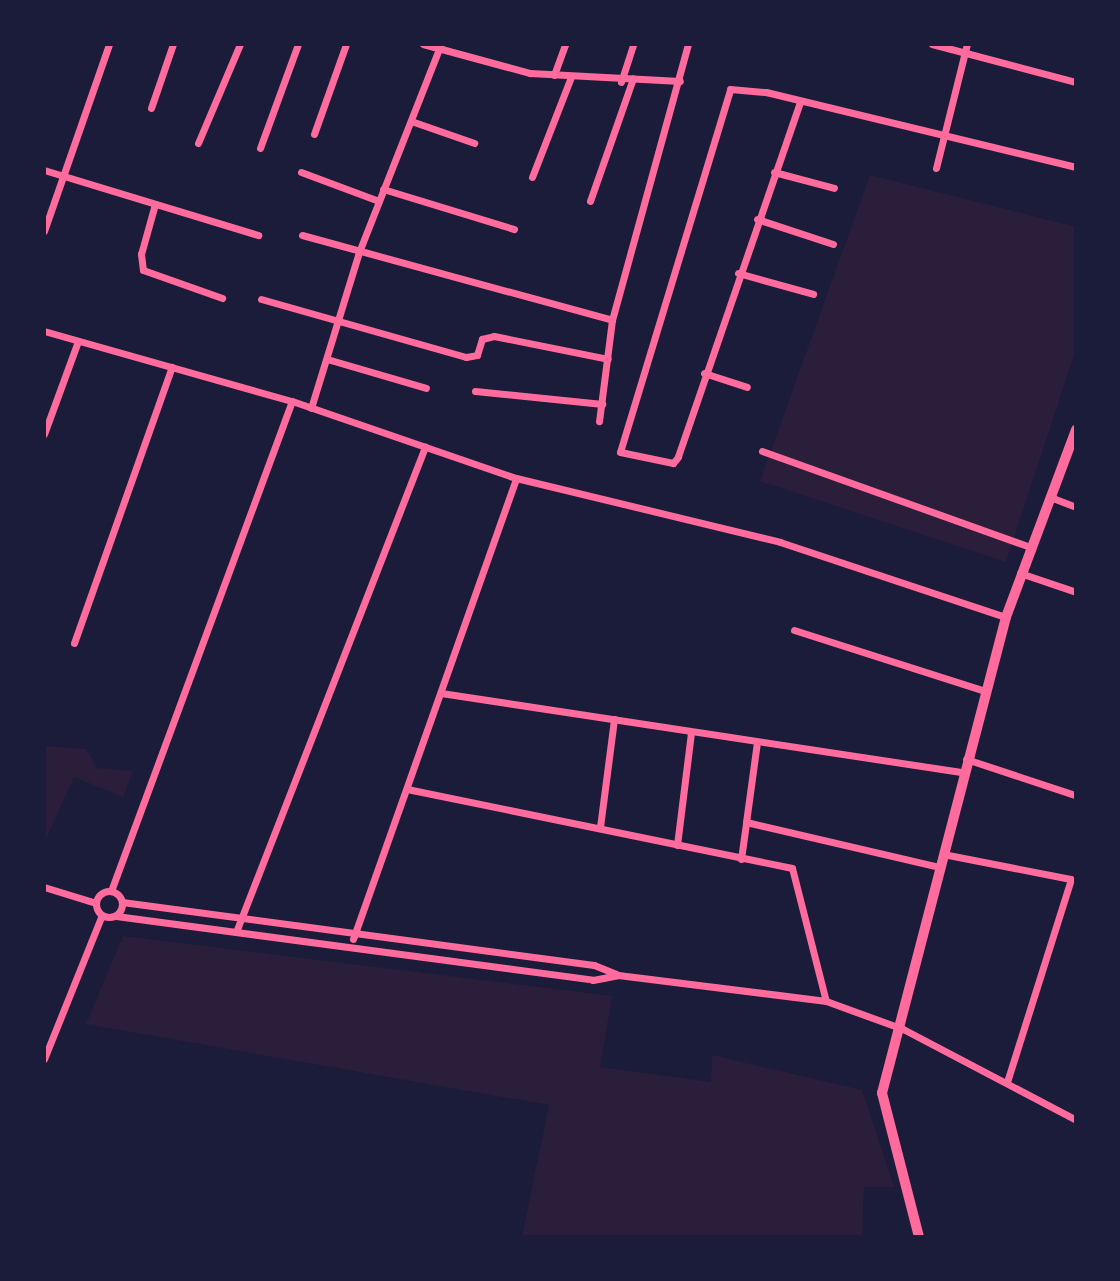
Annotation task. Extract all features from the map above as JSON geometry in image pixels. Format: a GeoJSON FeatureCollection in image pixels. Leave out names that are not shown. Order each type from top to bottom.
{"type":"FeatureCollection","features":[{"type":"Feature","properties":{"kind":"street"},"geometry":{"type":"LineString","coordinates":[[44,231],[66,177],[109,44]]}},
{"type":"Feature","properties":{"kind":"street"},"geometry":{"type":"LineString","coordinates":[[151,108],[173,44]]}},
{"type":"Feature","properties":{"kind":"street"},"geometry":{"type":"LineString","coordinates":[[198,143],[240,44]]}},
{"type":"Feature","properties":{"kind":"street"},"geometry":{"type":"LineString","coordinates":[[260,149],[298,44]]}},
{"type":"Feature","properties":{"kind":"street"},"geometry":{"type":"LineString","coordinates":[[314,134],[346,44]]}},
{"type":"Feature","properties":{"kind":"street"},"geometry":{"type":"LineString","coordinates":[[423,44],[554,75],[621,82],[633,78],[680,81]]}},
{"type":"Feature","properties":{"kind":"street"},"geometry":{"type":"LineString","coordinates":[[554,75],[565,44]]}},
{"type":"Feature","properties":{"kind":"street"},"geometry":{"type":"LineString","coordinates":[[621,82],[633,44]]}},
{"type":"Feature","properties":{"kind":"street"},"geometry":{"type":"LineString","coordinates":[[599,421],[612,320],[636,214],[680,81],[688,44]]}},
{"type":"Feature","properties":{"kind":"street"},"geometry":{"type":"LineString","coordinates":[[932,44],[1076,82]]}},
{"type":"Feature","properties":{"kind":"street"},"geometry":{"type":"LineString","coordinates":[[936,167],[967,44]]}},
{"type":"Feature","properties":{"kind":"street"},"geometry":{"type":"LineString","coordinates":[[311,408],[359,252],[440,47]]}},
{"type":"Feature","properties":{"kind":"street"},"geometry":{"type":"LineString","coordinates":[[532,177],[571,77]]}},
{"type":"Feature","properties":{"kind":"street"},"geometry":{"type":"LineString","coordinates":[[590,201],[633,78]]}},
{"type":"Feature","properties":{"kind":"street"},"geometry":{"type":"LineString","coordinates":[[800,102],[673,463],[620,452],[730,89],[800,102],[945,134],[1076,167]]}},
{"type":"Feature","properties":{"kind":"street"},"geometry":{"type":"LineString","coordinates":[[411,121],[474,143]]}},
{"type":"Feature","properties":{"kind":"street"},"geometry":{"type":"LineString","coordinates":[[44,170],[258,235]]}},
{"type":"Feature","properties":{"kind":"street"},"geometry":{"type":"LineString","coordinates":[[774,172],[834,188]]}},
{"type":"Feature","properties":{"kind":"street"},"geometry":{"type":"LineString","coordinates":[[301,173],[379,201]]}},
{"type":"Feature","properties":{"kind":"street"},"geometry":{"type":"LineString","coordinates":[[383,189],[514,229]]}},
{"type":"Feature","properties":{"kind":"street"},"geometry":{"type":"LineString","coordinates":[[155,204],[141,254],[143,270],[222,298]]}},
{"type":"Feature","properties":{"kind":"street"},"geometry":{"type":"LineString","coordinates":[[757,219],[834,244]]}},
{"type":"Feature","properties":{"kind":"street"},"geometry":{"type":"LineString","coordinates":[[303,235],[612,320]]}},
{"type":"Feature","properties":{"kind":"street"},"geometry":{"type":"LineString","coordinates":[[738,273],[813,294]]}},
{"type":"Feature","properties":{"kind":"street"},"geometry":{"type":"LineString","coordinates":[[261,299],[466,357],[477,355],[482,339],[494,335],[608,359]]}},
{"type":"Feature","properties":{"kind":"street"},"geometry":{"type":"LineString","coordinates":[[44,331],[292,401],[516,478],[780,542],[1006,617]]}},
{"type":"Feature","properties":{"kind":"street"},"geometry":{"type":"LineString","coordinates":[[44,433],[78,341]]}},
{"type":"Feature","properties":{"kind":"street"},"geometry":{"type":"LineString","coordinates":[[327,359],[426,388]]}},
{"type":"Feature","properties":{"kind":"street"},"geometry":{"type":"LineString","coordinates":[[74,643],[172,367]]}},
{"type":"Feature","properties":{"kind":"street"},"geometry":{"type":"LineString","coordinates":[[704,373],[747,387]]}},
{"type":"Feature","properties":{"kind":"street"},"geometry":{"type":"LineString","coordinates":[[475,391],[602,404]]}},
{"type":"Feature","properties":{"kind":"street"},"geometry":{"type":"LineString","coordinates":[[96,903],[111,891],[292,401]]}},
{"type":"Feature","properties":{"kind":"street"},"geometry":{"type":"LineString","coordinates":[[919,1237],[882,1093],[903,1029],[961,772],[1006,617],[1020,573],[1076,430]]}},
{"type":"Feature","properties":{"kind":"street"},"geometry":{"type":"LineString","coordinates":[[236,932],[425,447]]}},
{"type":"Feature","properties":{"kind":"street"},"geometry":{"type":"LineString","coordinates":[[762,450],[1030,547]]}},
{"type":"Feature","properties":{"kind":"street"},"geometry":{"type":"LineString","coordinates":[[350,947],[516,478]]}},
{"type":"Feature","properties":{"kind":"street"},"geometry":{"type":"LineString","coordinates":[[1050,497],[1076,508]]}},
{"type":"Feature","properties":{"kind":"street"},"geometry":{"type":"LineString","coordinates":[[1020,573],[1076,592]]}},
{"type":"Feature","properties":{"kind":"street"},"geometry":{"type":"LineString","coordinates":[[794,630],[985,691]]}},
{"type":"Feature","properties":{"kind":"street"},"geometry":{"type":"LineString","coordinates":[[441,693],[961,772]]}},
{"type":"Feature","properties":{"kind":"street"},"geometry":{"type":"LineString","coordinates":[[600,827],[614,719]]}},
{"type":"Feature","properties":{"kind":"street"},"geometry":{"type":"LineString","coordinates":[[677,845],[691,733]]}},
{"type":"Feature","properties":{"kind":"street"},"geometry":{"type":"LineString","coordinates":[[741,859],[757,742]]}},
{"type":"Feature","properties":{"kind":"street"},"geometry":{"type":"LineString","coordinates":[[965,758],[1075,795]]}},
{"type":"Feature","properties":{"kind":"street"},"geometry":{"type":"LineString","coordinates":[[407,789],[792,868],[826,1001]]}},
{"type":"Feature","properties":{"kind":"street"},"geometry":{"type":"LineString","coordinates":[[746,822],[940,867]]}},
{"type":"Feature","properties":{"kind":"street"},"geometry":{"type":"LineString","coordinates":[[943,854],[1074,880],[1007,1083]]}},
{"type":"Feature","properties":{"kind":"street"},"geometry":{"type":"LineString","coordinates":[[44,887],[96,903],[102,915],[44,1059]]}},
{"type":"Feature","properties":{"kind":"street"},"geometry":{"type":"LineString","coordinates":[[111,891],[122,902],[594,965],[618,975],[826,1001],[903,1029],[1076,1120]]}},
{"type":"Feature","properties":{"kind":"street"},"geometry":{"type":"LineString","coordinates":[[116,916],[122,902]]}},
{"type":"Feature","properties":{"kind":"street"},"geometry":{"type":"LineString","coordinates":[[102,915],[593,979],[618,975]]}},
{"type":"Feature","properties":{"kind":"shaded area"},"geometry":{"type":"Polygon","coordinates":[[[870,175],[1076,227],[1076,349],[1006,562],[760,481],[870,175]]]}},
{"type":"Feature","properties":{"kind":"shaded area"},"geometry":{"type":"Polygon","coordinates":[[[44,746],[86,749],[97,768],[133,771],[123,797],[74,777],[44,843],[44,746]]]}},
{"type":"Feature","properties":{"kind":"shaded area"},"geometry":{"type":"Polygon","coordinates":[[[123,936],[612,996],[600,1067],[711,1082],[712,1055],[862,1090],[894,1187],[864,1187],[862,1237],[522,1237],[549,1105],[86,1024],[123,936]]]}}]}
